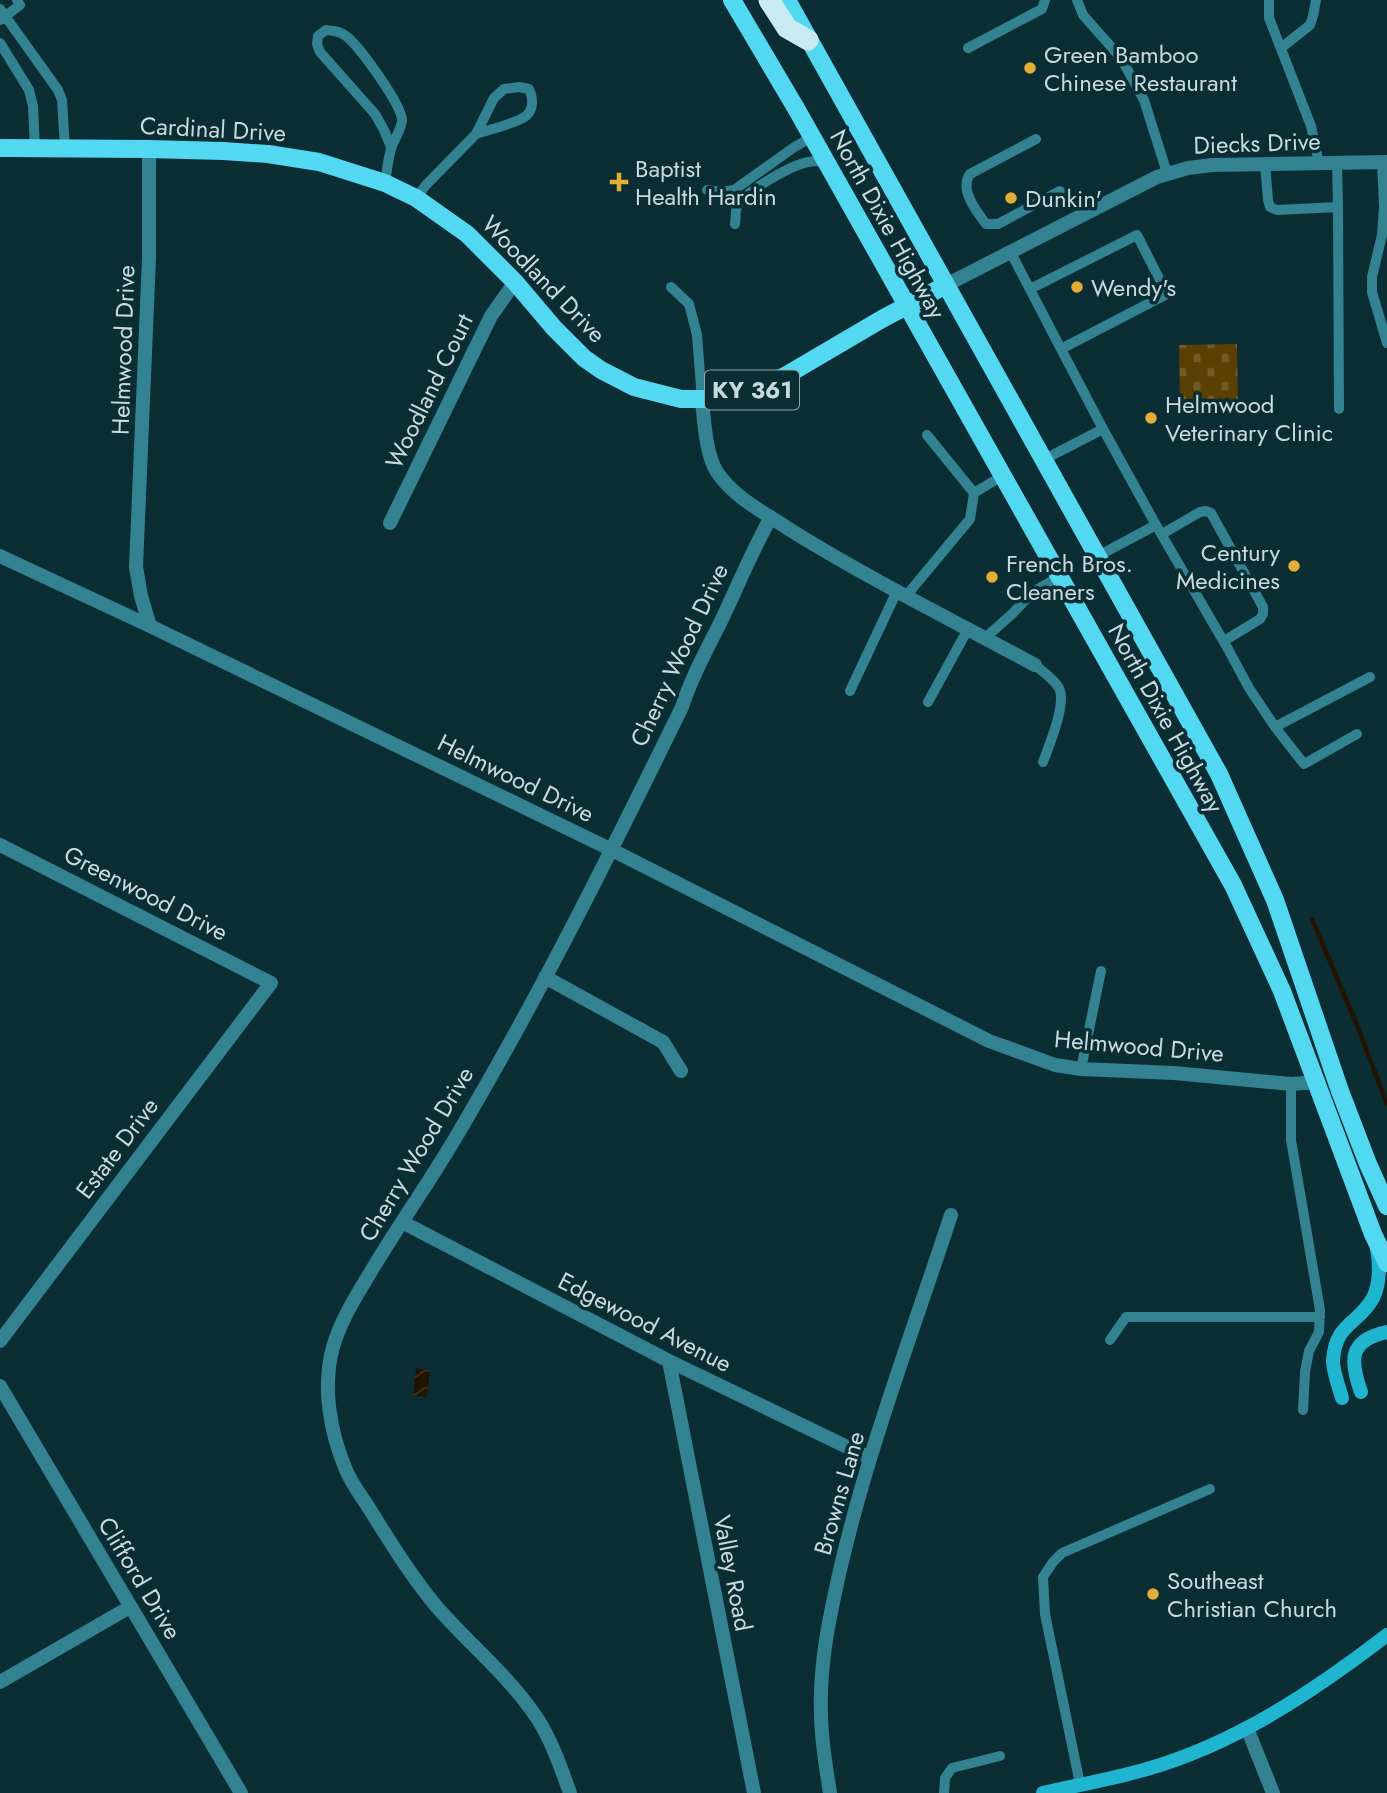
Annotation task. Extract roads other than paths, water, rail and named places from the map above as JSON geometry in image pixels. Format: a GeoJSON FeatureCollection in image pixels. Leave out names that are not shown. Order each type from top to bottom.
{"type":"FeatureCollection","features":[{"type":"Feature","properties":{"kind":"highway"},"geometry":{"type":"LineString","coordinates":[[769,0],[788,28],[808,40]]}},
{"type":"Feature","properties":{"kind":"main road","name":"North Dixie Highway"},"geometry":{"type":"LineString","coordinates":[[732,0],[1233,885],[1282,991],[1373,1234],[1387,1263]]}},
{"type":"Feature","properties":{"kind":"main road","name":"North Dixie Highway"},"geometry":{"type":"LineString","coordinates":[[787,0],[1219,774],[1275,900],[1345,1104],[1387,1206]]}},
{"type":"Feature","properties":{"kind":"main road","name":"Cardinal Drive"},"geometry":{"type":"LineString","coordinates":[[0,148],[149,149],[268,154],[319,162],[385,183],[416,198]]}},
{"type":"Feature","properties":{"kind":"main road","name":"Woodland Drive"},"geometry":{"type":"LineString","coordinates":[[416,198],[467,234],[584,358],[634,387],[681,399],[702,400],[744,393],[785,376],[946,285]]}},
{"type":"Feature","properties":{"kind":"street","name":"Helmwood Drive"},"geometry":{"type":"LineString","coordinates":[[149,149],[149,258],[136,567],[150,626],[612,849],[979,1036],[1055,1065],[1081,1069],[1230,1077],[1291,1084],[1318,1082]]}},
{"type":"Feature","properties":{"kind":"street","name":"Diecks Drive"},"geometry":{"type":"LineString","coordinates":[[946,285],[1167,173],[1212,165],[1384,162]]}},
{"type":"Feature","properties":{"kind":"street","name":"Woodland Court"},"geometry":{"type":"LineString","coordinates":[[390,523],[491,316],[515,282]]}},
{"type":"Feature","properties":{"kind":"street"},"geometry":{"type":"LineString","coordinates":[[702,400],[706,436],[715,469],[728,487],[837,559],[1035,665]]}},
{"type":"Feature","properties":{"kind":"street","name":"Cherry Wood Drive"},"geometry":{"type":"LineString","coordinates":[[570,1793],[536,1717],[495,1667],[435,1604],[407,1568],[347,1472],[333,1432],[328,1390],[329,1369],[339,1331],[357,1294],[463,1125],[545,978],[612,849],[771,517]]}},
{"type":"Feature","properties":{"kind":"street"},"geometry":{"type":"LineString","coordinates":[[0,556],[150,626]]}},
{"type":"Feature","properties":{"kind":"street","name":"Greenwood Drive"},"geometry":{"type":"LineString","coordinates":[[0,845],[271,983]]}},
{"type":"Feature","properties":{"kind":"street"},"geometry":{"type":"LineString","coordinates":[[545,978],[663,1042],[681,1071]]}},
{"type":"Feature","properties":{"kind":"street","name":"Estate Drive"},"geometry":{"type":"LineString","coordinates":[[0,1341],[271,983]]}},
{"type":"Feature","properties":{"kind":"street","name":"Browns Lane"},"geometry":{"type":"LineString","coordinates":[[830,1793],[820,1712],[824,1658],[834,1601],[870,1458],[951,1214]]}},
{"type":"Feature","properties":{"kind":"street","name":"Edgewood Avenue"},"geometry":{"type":"LineString","coordinates":[[402,1222],[669,1361],[870,1458]]}},
{"type":"Feature","properties":{"kind":"street"},"geometry":{"type":"LineString","coordinates":[[1342,1398],[1333,1364],[1336,1342],[1343,1329],[1374,1297],[1380,1264],[1373,1234]]}},
{"type":"Feature","properties":{"kind":"street"},"geometry":{"type":"LineString","coordinates":[[1361,1392],[1354,1371],[1356,1350],[1365,1339],[1387,1332]]}},
{"type":"Feature","properties":{"kind":"street","name":"Valley Road"},"geometry":{"type":"LineString","coordinates":[[669,1361],[754,1793]]}},
{"type":"Feature","properties":{"kind":"street","name":"Clifford Drive"},"geometry":{"type":"LineString","coordinates":[[0,1386],[241,1793]]}},
{"type":"Feature","properties":{"kind":"street"},"geometry":{"type":"LineString","coordinates":[[0,1682],[130,1607]]}},
{"type":"Feature","properties":{"kind":"street"},"geometry":{"type":"LineString","coordinates":[[1043,1793],[1147,1769],[1247,1728],[1304,1695],[1387,1635]]}},
{"type":"Feature","properties":{"kind":"street"},"geometry":{"type":"LineString","coordinates":[[1247,1728],[1273,1793]]}},
{"type":"Feature","properties":{"kind":"lane"},"geometry":{"type":"LineString","coordinates":[[17,0],[20,5],[2,15],[58,90],[63,108],[65,149]]}},
{"type":"Feature","properties":{"kind":"lane"},"geometry":{"type":"LineString","coordinates":[[968,48],[1042,9],[1045,0]]}},
{"type":"Feature","properties":{"kind":"lane"},"geometry":{"type":"LineString","coordinates":[[1077,0],[1083,15],[1121,58],[1144,100],[1167,173]]}},
{"type":"Feature","properties":{"kind":"lane"},"geometry":{"type":"LineString","coordinates":[[1269,0],[1269,18],[1311,126],[1319,163]]}},
{"type":"Feature","properties":{"kind":"lane"},"geometry":{"type":"LineString","coordinates":[[1281,48],[1310,25],[1316,0]]}},
{"type":"Feature","properties":{"kind":"lane"},"geometry":{"type":"LineString","coordinates":[[385,183],[391,147],[402,120],[400,110],[360,51],[347,37],[337,31],[326,30],[318,36],[320,52],[374,114],[391,147]]}},
{"type":"Feature","properties":{"kind":"lane"},"geometry":{"type":"LineString","coordinates":[[0,43],[29,90],[33,106],[35,149]]}},
{"type":"Feature","properties":{"kind":"lane"},"geometry":{"type":"LineString","coordinates":[[416,198],[476,134],[494,98],[504,89],[529,89],[532,107],[526,116],[476,134]]}},
{"type":"Feature","properties":{"kind":"lane"},"geometry":{"type":"LineString","coordinates":[[706,190],[733,190],[811,137]]}},
{"type":"Feature","properties":{"kind":"lane"},"geometry":{"type":"LineString","coordinates":[[1036,139],[970,174],[966,188],[971,200],[986,224],[990,225],[998,224],[1060,191]]}},
{"type":"Feature","properties":{"kind":"lane"},"geometry":{"type":"LineString","coordinates":[[735,224],[737,208],[744,197],[759,186],[806,162],[825,161]]}},
{"type":"Feature","properties":{"kind":"lane"},"geometry":{"type":"LineString","coordinates":[[1384,162],[1382,235],[1372,277],[1372,292],[1387,344]]}},
{"type":"Feature","properties":{"kind":"lane"},"geometry":{"type":"LineString","coordinates":[[1337,163],[1339,409]]}},
{"type":"Feature","properties":{"kind":"lane"},"geometry":{"type":"LineString","coordinates":[[1265,164],[1270,207],[1277,210],[1338,207]]}},
{"type":"Feature","properties":{"kind":"lane"},"geometry":{"type":"LineString","coordinates":[[1030,289],[1137,235],[1167,294],[1061,349]]}},
{"type":"Feature","properties":{"kind":"lane"},"geometry":{"type":"LineString","coordinates":[[1010,251],[1159,530],[1249,688],[1275,727],[1304,764],[1357,734]]}},
{"type":"Feature","properties":{"kind":"lane"},"geometry":{"type":"LineString","coordinates":[[671,287],[690,304],[697,335],[702,400]]}},
{"type":"Feature","properties":{"kind":"lane"},"geometry":{"type":"LineString","coordinates":[[1043,460],[1103,429]]}},
{"type":"Feature","properties":{"kind":"lane"},"geometry":{"type":"LineString","coordinates":[[849,691],[901,593],[970,519],[974,493],[927,435]]}},
{"type":"Feature","properties":{"kind":"lane"},"geometry":{"type":"LineString","coordinates":[[974,493],[1002,476]]}},
{"type":"Feature","properties":{"kind":"lane"},"geometry":{"type":"LineString","coordinates":[[1098,556],[1200,512],[1211,513],[1263,607],[1260,619],[1224,641]]}},
{"type":"Feature","properties":{"kind":"lane"},"geometry":{"type":"LineString","coordinates":[[985,638],[1034,591],[1059,577]]}},
{"type":"Feature","properties":{"kind":"lane"},"geometry":{"type":"LineString","coordinates":[[928,702],[968,629]]}},
{"type":"Feature","properties":{"kind":"lane"},"geometry":{"type":"LineString","coordinates":[[1035,665],[1050,677],[1060,690],[1060,710],[1043,762]]}},
{"type":"Feature","properties":{"kind":"lane"},"geometry":{"type":"LineString","coordinates":[[1275,727],[1370,677]]}},
{"type":"Feature","properties":{"kind":"lane"},"geometry":{"type":"LineString","coordinates":[[1081,1069],[1101,971]]}},
{"type":"Feature","properties":{"kind":"lane"},"geometry":{"type":"LineString","coordinates":[[1291,1084],[1291,1140],[1320,1310],[1319,1332],[1309,1351],[1305,1372],[1303,1410]]}},
{"type":"Feature","properties":{"kind":"lane"},"geometry":{"type":"LineString","coordinates":[[1110,1340],[1126,1317],[1320,1317]]}},
{"type":"Feature","properties":{"kind":"lane"},"geometry":{"type":"LineString","coordinates":[[1071,1788],[1045,1614],[1043,1577],[1062,1553],[1210,1489]]}},
{"type":"Feature","properties":{"kind":"lane"},"geometry":{"type":"LineString","coordinates":[[944,1793],[945,1777],[952,1768],[1000,1756]]}},
{"type":"Feature","properties":{"kind":"water"},"geometry":{"type":"Polygon","coordinates":[[[416,1368],[430,1370],[427,1397],[413,1396],[416,1368]]]}},
{"type":"Feature","properties":{"kind":"waterway"},"geometry":{"type":"LineString","coordinates":[[1312,919],[1387,1104]]}},
{"type":"Feature","properties":{"kind":"place","name":"Green Bamboo Chinese Restaurant"},"geometry":{"type":"Point","coordinates":[1030,68]}},
{"type":"Feature","properties":{"kind":"place","name":"Baptist Health Hardin"},"geometry":{"type":"Point","coordinates":[619,182]}},
{"type":"Feature","properties":{"kind":"place","name":"Dunkin'"},"geometry":{"type":"Point","coordinates":[1011,198]}},
{"type":"Feature","properties":{"kind":"place","name":"Wendy's"},"geometry":{"type":"Point","coordinates":[1077,287]}},
{"type":"Feature","properties":{"kind":"place","name":"Helmwood Veterinary Clinic"},"geometry":{"type":"Point","coordinates":[1151,418]}},
{"type":"Feature","properties":{"kind":"place","name":"Century Medicines"},"geometry":{"type":"Point","coordinates":[1294,566]}},
{"type":"Feature","properties":{"kind":"place","name":"French Bros. Cleaners"},"geometry":{"type":"Point","coordinates":[992,577]}},
{"type":"Feature","properties":{"kind":"place","name":"Southeast Christian Church"},"geometry":{"type":"Point","coordinates":[1153,1594]}}]}
